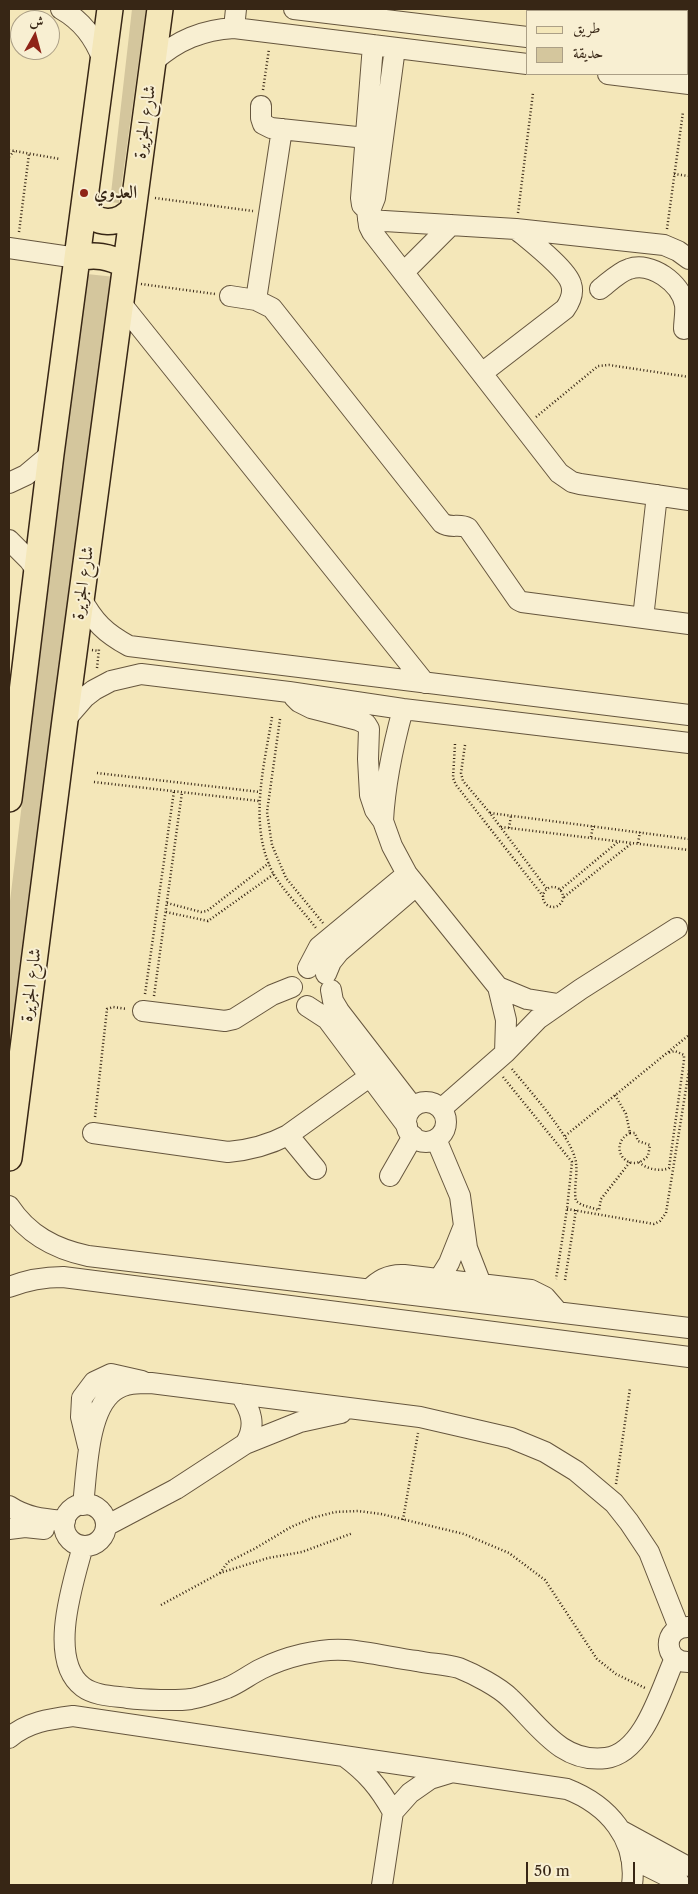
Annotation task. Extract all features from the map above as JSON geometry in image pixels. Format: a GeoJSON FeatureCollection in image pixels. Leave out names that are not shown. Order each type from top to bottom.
{"type":"FeatureCollection","features":[{"type":"Feature","properties":{"kind":"main road"},"geometry":{"type":"LineString","coordinates":[[9,799],[51,454],[110,9]]}},
{"type":"Feature","properties":{"kind":"main road","name":"شارع الجزيرة"},"geometry":{"type":"LineString","coordinates":[[9,1158],[122,283],[160,9]]}},
{"type":"Feature","properties":{"kind":"main road"},"geometry":{"type":"LineString","coordinates":[[84,207],[97,220],[110,222],[123,218],[134,202]]}},
{"type":"Feature","properties":{"kind":"main road"},"geometry":{"type":"LineString","coordinates":[[77,258],[87,256],[107,257],[122,283]]}},
{"type":"Feature","properties":{"kind":"street"},"geometry":{"type":"LineString","coordinates":[[61,9],[73,16],[86,28],[96,43],[103,60]]}},
{"type":"Feature","properties":{"kind":"street"},"geometry":{"type":"LineString","coordinates":[[294,9],[526,37]]}},
{"type":"Feature","properties":{"kind":"street"},"geometry":{"type":"LineString","coordinates":[[154,61],[167,49],[182,40],[216,29],[235,18],[271,32],[526,64]]}},
{"type":"Feature","properties":{"kind":"street"},"geometry":{"type":"LineString","coordinates":[[373,45],[362,202],[372,232],[559,473],[572,482],[689,500]]}},
{"type":"Feature","properties":{"kind":"street"},"geometry":{"type":"LineString","coordinates":[[367,215],[374,202],[395,48]]}},
{"type":"Feature","properties":{"kind":"street"},"geometry":{"type":"LineString","coordinates":[[616,75],[689,84]]}},
{"type":"Feature","properties":{"kind":"street"},"geometry":{"type":"LineString","coordinates":[[261,106],[263,124],[271,128],[366,138]]}},
{"type":"Feature","properties":{"kind":"street"},"geometry":{"type":"LineString","coordinates":[[256,300],[282,129]]}},
{"type":"Feature","properties":{"kind":"street"},"geometry":{"type":"LineString","coordinates":[[367,215],[450,225],[516,229],[664,245],[678,251],[689,259]]}},
{"type":"Feature","properties":{"kind":"street"},"geometry":{"type":"LineString","coordinates":[[404,272],[450,225]]}},
{"type":"Feature","properties":{"kind":"street"},"geometry":{"type":"LineString","coordinates":[[482,373],[565,309],[570,302],[572,292],[569,278],[516,229]]}},
{"type":"Feature","properties":{"kind":"street"},"geometry":{"type":"LineString","coordinates":[[658,272],[664,245]]}},
{"type":"Feature","properties":{"kind":"street"},"geometry":{"type":"LineString","coordinates":[[12,249],[77,258]]}},
{"type":"Feature","properties":{"kind":"street"},"geometry":{"type":"LineString","coordinates":[[600,289],[629,269],[643,268],[658,272],[670,280],[679,291],[685,305],[684,329]]}},
{"type":"Feature","properties":{"kind":"street"},"geometry":{"type":"LineString","coordinates":[[122,283],[425,683]]}},
{"type":"Feature","properties":{"kind":"street"},"geometry":{"type":"LineString","coordinates":[[230,296],[256,300],[272,308],[442,523],[450,527],[460,525],[468,528],[518,600],[689,624]]}},
{"type":"Feature","properties":{"kind":"street"},"geometry":{"type":"LineString","coordinates":[[9,483],[26,475],[51,454]]}},
{"type":"Feature","properties":{"kind":"street"},"geometry":{"type":"LineString","coordinates":[[643,618],[657,495]]}},
{"type":"Feature","properties":{"kind":"street"},"geometry":{"type":"LineString","coordinates":[[9,540],[38,572]]}},
{"type":"Feature","properties":{"kind":"street"},"geometry":{"type":"LineString","coordinates":[[81,598],[92,618],[109,635],[129,646],[174,653],[689,714]]}},
{"type":"Feature","properties":{"kind":"street"},"geometry":{"type":"LineString","coordinates":[[171,677],[174,653]]}},
{"type":"Feature","properties":{"kind":"street"},"geometry":{"type":"LineString","coordinates":[[65,720],[84,697],[94,690],[111,680],[141,674],[289,692],[403,709],[689,743]]}},
{"type":"Feature","properties":{"kind":"street"},"geometry":{"type":"LineString","coordinates":[[289,692],[299,702],[311,708],[348,716],[366,724],[369,729],[370,795],[375,810],[383,821],[392,846],[411,880],[498,987],[506,1020],[500,1058]]}},
{"type":"Feature","properties":{"kind":"street"},"geometry":{"type":"LineString","coordinates":[[383,821],[388,771],[403,709]]}},
{"type":"Feature","properties":{"kind":"street"},"geometry":{"type":"LineString","coordinates":[[307,1006],[320,1004],[324,1001],[319,947],[411,880]]}},
{"type":"Feature","properties":{"kind":"street"},"geometry":{"type":"LineString","coordinates":[[322,978],[339,952],[411,880]]}},
{"type":"Feature","properties":{"kind":"street"},"geometry":{"type":"LineString","coordinates":[[441,1108],[500,1058],[538,1019],[558,1004],[677,928]]}},
{"type":"Feature","properties":{"kind":"street"},"geometry":{"type":"LineString","coordinates":[[322,978],[297,975],[292,987],[296,999],[327,1020],[369,1077],[411,1123]]}},
{"type":"Feature","properties":{"kind":"street"},"geometry":{"type":"LineString","coordinates":[[322,978],[333,1001],[411,1123],[424,1141],[436,1139],[441,1134],[446,1121],[441,1108],[427,1102],[420,1103],[411,1123],[390,1176]]}},
{"type":"Feature","properties":{"kind":"street"},"geometry":{"type":"LineString","coordinates":[[147,1011],[225,1021],[234,1019],[265,999],[292,987]]}},
{"type":"Feature","properties":{"kind":"street"},"geometry":{"type":"LineString","coordinates":[[498,987],[527,999],[558,1004]]}},
{"type":"Feature","properties":{"kind":"street"},"geometry":{"type":"LineString","coordinates":[[93,1133],[228,1152],[259,1147],[288,1135],[369,1077]]}},
{"type":"Feature","properties":{"kind":"street"},"geometry":{"type":"LineString","coordinates":[[288,1135],[316,1169]]}},
{"type":"Feature","properties":{"kind":"street"},"geometry":{"type":"LineString","coordinates":[[436,1139],[460,1196],[467,1248],[481,1284]]}},
{"type":"Feature","properties":{"kind":"street"},"geometry":{"type":"LineString","coordinates":[[9,1206],[15,1216],[30,1232],[69,1252],[88,1256],[686,1328],[682,1350],[684,1356],[84,1280],[44,1277],[9,1287]]}},
{"type":"Feature","properties":{"kind":"street"},"geometry":{"type":"LineString","coordinates":[[439,1279],[449,1263],[463,1228]]}},
{"type":"Feature","properties":{"kind":"street"},"geometry":{"type":"LineString","coordinates":[[84,1280],[88,1256]]}},
{"type":"Feature","properties":{"kind":"street"},"geometry":{"type":"LineString","coordinates":[[369,1290],[380,1280],[392,1275],[439,1279],[531,1290],[545,1297],[558,1312]]}},
{"type":"Feature","properties":{"kind":"street"},"geometry":{"type":"LineString","coordinates":[[83,1504],[94,1424],[101,1406],[114,1391],[132,1383],[151,1383],[420,1418],[511,1438],[545,1452],[576,1470],[614,1503],[629,1522],[648,1552],[684,1627],[670,1636],[668,1642],[671,1654],[682,1660],[659,1695],[643,1731],[628,1749],[607,1758],[584,1758],[560,1746],[540,1731],[509,1696],[458,1668],[345,1650],[291,1657],[262,1668],[229,1687],[191,1699],[132,1698],[105,1695],[84,1687],[70,1673],[65,1653],[65,1630],[71,1592],[83,1546]]}},
{"type":"Feature","properties":{"kind":"street"},"geometry":{"type":"LineString","coordinates":[[240,1394],[248,1406],[252,1420],[251,1435],[245,1444]]}},
{"type":"Feature","properties":{"kind":"street"},"geometry":{"type":"LineString","coordinates":[[106,1526],[176,1489],[245,1444],[300,1422],[358,1410]]}},
{"type":"Feature","properties":{"kind":"street"},"geometry":{"type":"LineString","coordinates":[[83,1504],[99,1510],[104,1517],[106,1526],[104,1534],[99,1541],[91,1546],[83,1546],[71,1541],[65,1526],[71,1510],[83,1504]]}},
{"type":"Feature","properties":{"kind":"street"},"geometry":{"type":"LineString","coordinates":[[9,1506],[20,1513],[34,1518],[65,1526]]}},
{"type":"Feature","properties":{"kind":"street"},"geometry":{"type":"LineString","coordinates":[[9,1529],[65,1526]]}},
{"type":"Feature","properties":{"kind":"street"},"geometry":{"type":"LineString","coordinates":[[9,1738],[17,1731],[44,1720],[73,1716],[567,1789],[598,1805],[620,1830],[631,1858],[632,1885]]}},
{"type":"Feature","properties":{"kind":"street"},"geometry":{"type":"LineString","coordinates":[[342,1755],[363,1770],[375,1783],[393,1812]]}},
{"type":"Feature","properties":{"kind":"street"},"geometry":{"type":"LineString","coordinates":[[382,1885],[393,1812],[410,1793],[430,1779],[454,1771]]}},
{"type":"Feature","properties":{"kind":"street"},"geometry":{"type":"LineString","coordinates":[[620,1830],[683,1873]]}},
{"type":"Feature","properties":{"kind":"street"},"geometry":{"type":"LineString","coordinates":[[631,1858],[683,1873]]}},
{"type":"Feature","properties":{"kind":"path"},"geometry":{"type":"LineString","coordinates":[[261,106],[271,32]]}},
{"type":"Feature","properties":{"kind":"path"},"geometry":{"type":"LineString","coordinates":[[516,229],[533,93]]}},
{"type":"Feature","properties":{"kind":"path"},"geometry":{"type":"LineString","coordinates":[[664,245],[683,112]]}},
{"type":"Feature","properties":{"kind":"path"},"geometry":{"type":"LineString","coordinates":[[9,150],[60,159]]}},
{"type":"Feature","properties":{"kind":"path"},"geometry":{"type":"LineString","coordinates":[[9,158],[14,151]]}},
{"type":"Feature","properties":{"kind":"path"},"geometry":{"type":"LineString","coordinates":[[12,249],[30,154]]}},
{"type":"Feature","properties":{"kind":"path"},"geometry":{"type":"LineString","coordinates":[[674,174],[689,176]]}},
{"type":"Feature","properties":{"kind":"path"},"geometry":{"type":"LineString","coordinates":[[134,202],[270,213]]}},
{"type":"Feature","properties":{"kind":"path"},"geometry":{"type":"LineString","coordinates":[[122,283],[230,296]]}},
{"type":"Feature","properties":{"kind":"path"},"geometry":{"type":"LineString","coordinates":[[524,428],[598,366],[609,365],[689,377]]}},
{"type":"Feature","properties":{"kind":"path"},"geometry":{"type":"LineString","coordinates":[[94,690],[102,628]]}},
{"type":"Feature","properties":{"kind":"path"},"geometry":{"type":"LineString","coordinates":[[272,717],[260,792],[262,841],[274,874],[330,938]]}},
{"type":"Feature","properties":{"kind":"path"},"geometry":{"type":"LineString","coordinates":[[280,719],[267,812],[272,845],[286,878],[330,938]]}},
{"type":"Feature","properties":{"kind":"path"},"geometry":{"type":"LineString","coordinates":[[455,744],[453,778],[456,785],[543,896],[545,904],[553,908],[561,905],[564,897],[632,843]]}},
{"type":"Feature","properties":{"kind":"path"},"geometry":{"type":"LineString","coordinates":[[465,745],[461,773],[463,781],[501,827],[547,889]]}},
{"type":"Feature","properties":{"kind":"path"},"geometry":{"type":"LineString","coordinates":[[97,773],[260,792]]}},
{"type":"Feature","properties":{"kind":"path"},"geometry":{"type":"LineString","coordinates":[[456,785],[463,781]]}},
{"type":"Feature","properties":{"kind":"path"},"geometry":{"type":"LineString","coordinates":[[94,782],[260,801]]}},
{"type":"Feature","properties":{"kind":"path"},"geometry":{"type":"LineString","coordinates":[[147,1011],[174,791]]}},
{"type":"Feature","properties":{"kind":"path"},"geometry":{"type":"LineString","coordinates":[[147,1011],[166,912],[182,792]]}},
{"type":"Feature","properties":{"kind":"path"},"geometry":{"type":"LineString","coordinates":[[490,813],[689,839]]}},
{"type":"Feature","properties":{"kind":"path"},"geometry":{"type":"LineString","coordinates":[[509,828],[511,816]]}},
{"type":"Feature","properties":{"kind":"path"},"geometry":{"type":"LineString","coordinates":[[591,838],[593,826]]}},
{"type":"Feature","properties":{"kind":"path"},"geometry":{"type":"LineString","coordinates":[[501,827],[689,850]]}},
{"type":"Feature","properties":{"kind":"path"},"geometry":{"type":"LineString","coordinates":[[638,844],[640,832]]}},
{"type":"Feature","properties":{"kind":"path"},"geometry":{"type":"LineString","coordinates":[[560,890],[619,841]]}},
{"type":"Feature","properties":{"kind":"path"},"geometry":{"type":"LineString","coordinates":[[167,903],[207,912],[269,862]]}},
{"type":"Feature","properties":{"kind":"path"},"geometry":{"type":"LineString","coordinates":[[166,912],[208,921],[274,874]]}},
{"type":"Feature","properties":{"kind":"path"},"geometry":{"type":"LineString","coordinates":[[543,896],[547,889],[554,887],[560,890],[564,897]]}},
{"type":"Feature","properties":{"kind":"path"},"geometry":{"type":"LineString","coordinates":[[93,1133],[107,1009],[113,1007],[147,1011]]}},
{"type":"Feature","properties":{"kind":"path"},"geometry":{"type":"LineString","coordinates":[[564,1136],[689,1035]]}},
{"type":"Feature","properties":{"kind":"path"},"geometry":{"type":"LineString","coordinates":[[639,1162],[650,1168],[663,1171],[669,1168],[684,1055],[675,1051],[667,1053]]}},
{"type":"Feature","properties":{"kind":"path"},"geometry":{"type":"LineString","coordinates":[[500,1058],[564,1136],[575,1158],[574,1192],[576,1201],[582,1205],[599,1210],[601,1199],[630,1162]]}},
{"type":"Feature","properties":{"kind":"path"},"geometry":{"type":"LineString","coordinates":[[500,1058],[572,1162],[556,1279]]}},
{"type":"Feature","properties":{"kind":"path"},"geometry":{"type":"LineString","coordinates":[[567,1209],[654,1224],[660,1221],[666,1213],[689,1070]]}},
{"type":"Feature","properties":{"kind":"path"},"geometry":{"type":"LineString","coordinates":[[615,1095],[626,1114],[630,1133]]}},
{"type":"Feature","properties":{"kind":"path"},"geometry":{"type":"LineString","coordinates":[[630,1133],[635,1133],[642,1143],[650,1145],[648,1156],[639,1162],[630,1162],[622,1157],[619,1148],[622,1139],[630,1133]]}},
{"type":"Feature","properties":{"kind":"path"},"geometry":{"type":"LineString","coordinates":[[565,1280],[576,1210]]}},
{"type":"Feature","properties":{"kind":"path"},"geometry":{"type":"LineString","coordinates":[[614,1503],[630,1388]]}},
{"type":"Feature","properties":{"kind":"path"},"geometry":{"type":"LineString","coordinates":[[403,1520],[420,1418]]}},
{"type":"Feature","properties":{"kind":"path"},"geometry":{"type":"LineString","coordinates":[[220,1573],[228,1562],[291,1527],[312,1518],[335,1512],[358,1511],[381,1514],[464,1534],[509,1553],[545,1580],[597,1659],[616,1674],[659,1695]]}},
{"type":"Feature","properties":{"kind":"path"},"geometry":{"type":"LineString","coordinates":[[161,1604],[220,1573],[268,1558],[302,1552],[353,1534]]}},
{"type":"Feature","properties":{"kind":"green space"},"geometry":{"type":"Polygon","coordinates":[[[132,9],[146,9],[119,203],[110,202],[132,9]]]}},
{"type":"Feature","properties":{"kind":"green space"},"geometry":{"type":"Polygon","coordinates":[[[87,274],[115,277],[9,1082],[9,909],[87,274]]]}},
{"type":"Feature","properties":{"kind":"place","name":"العدوي"},"geometry":{"type":"Point","coordinates":[84,193]}}]}
